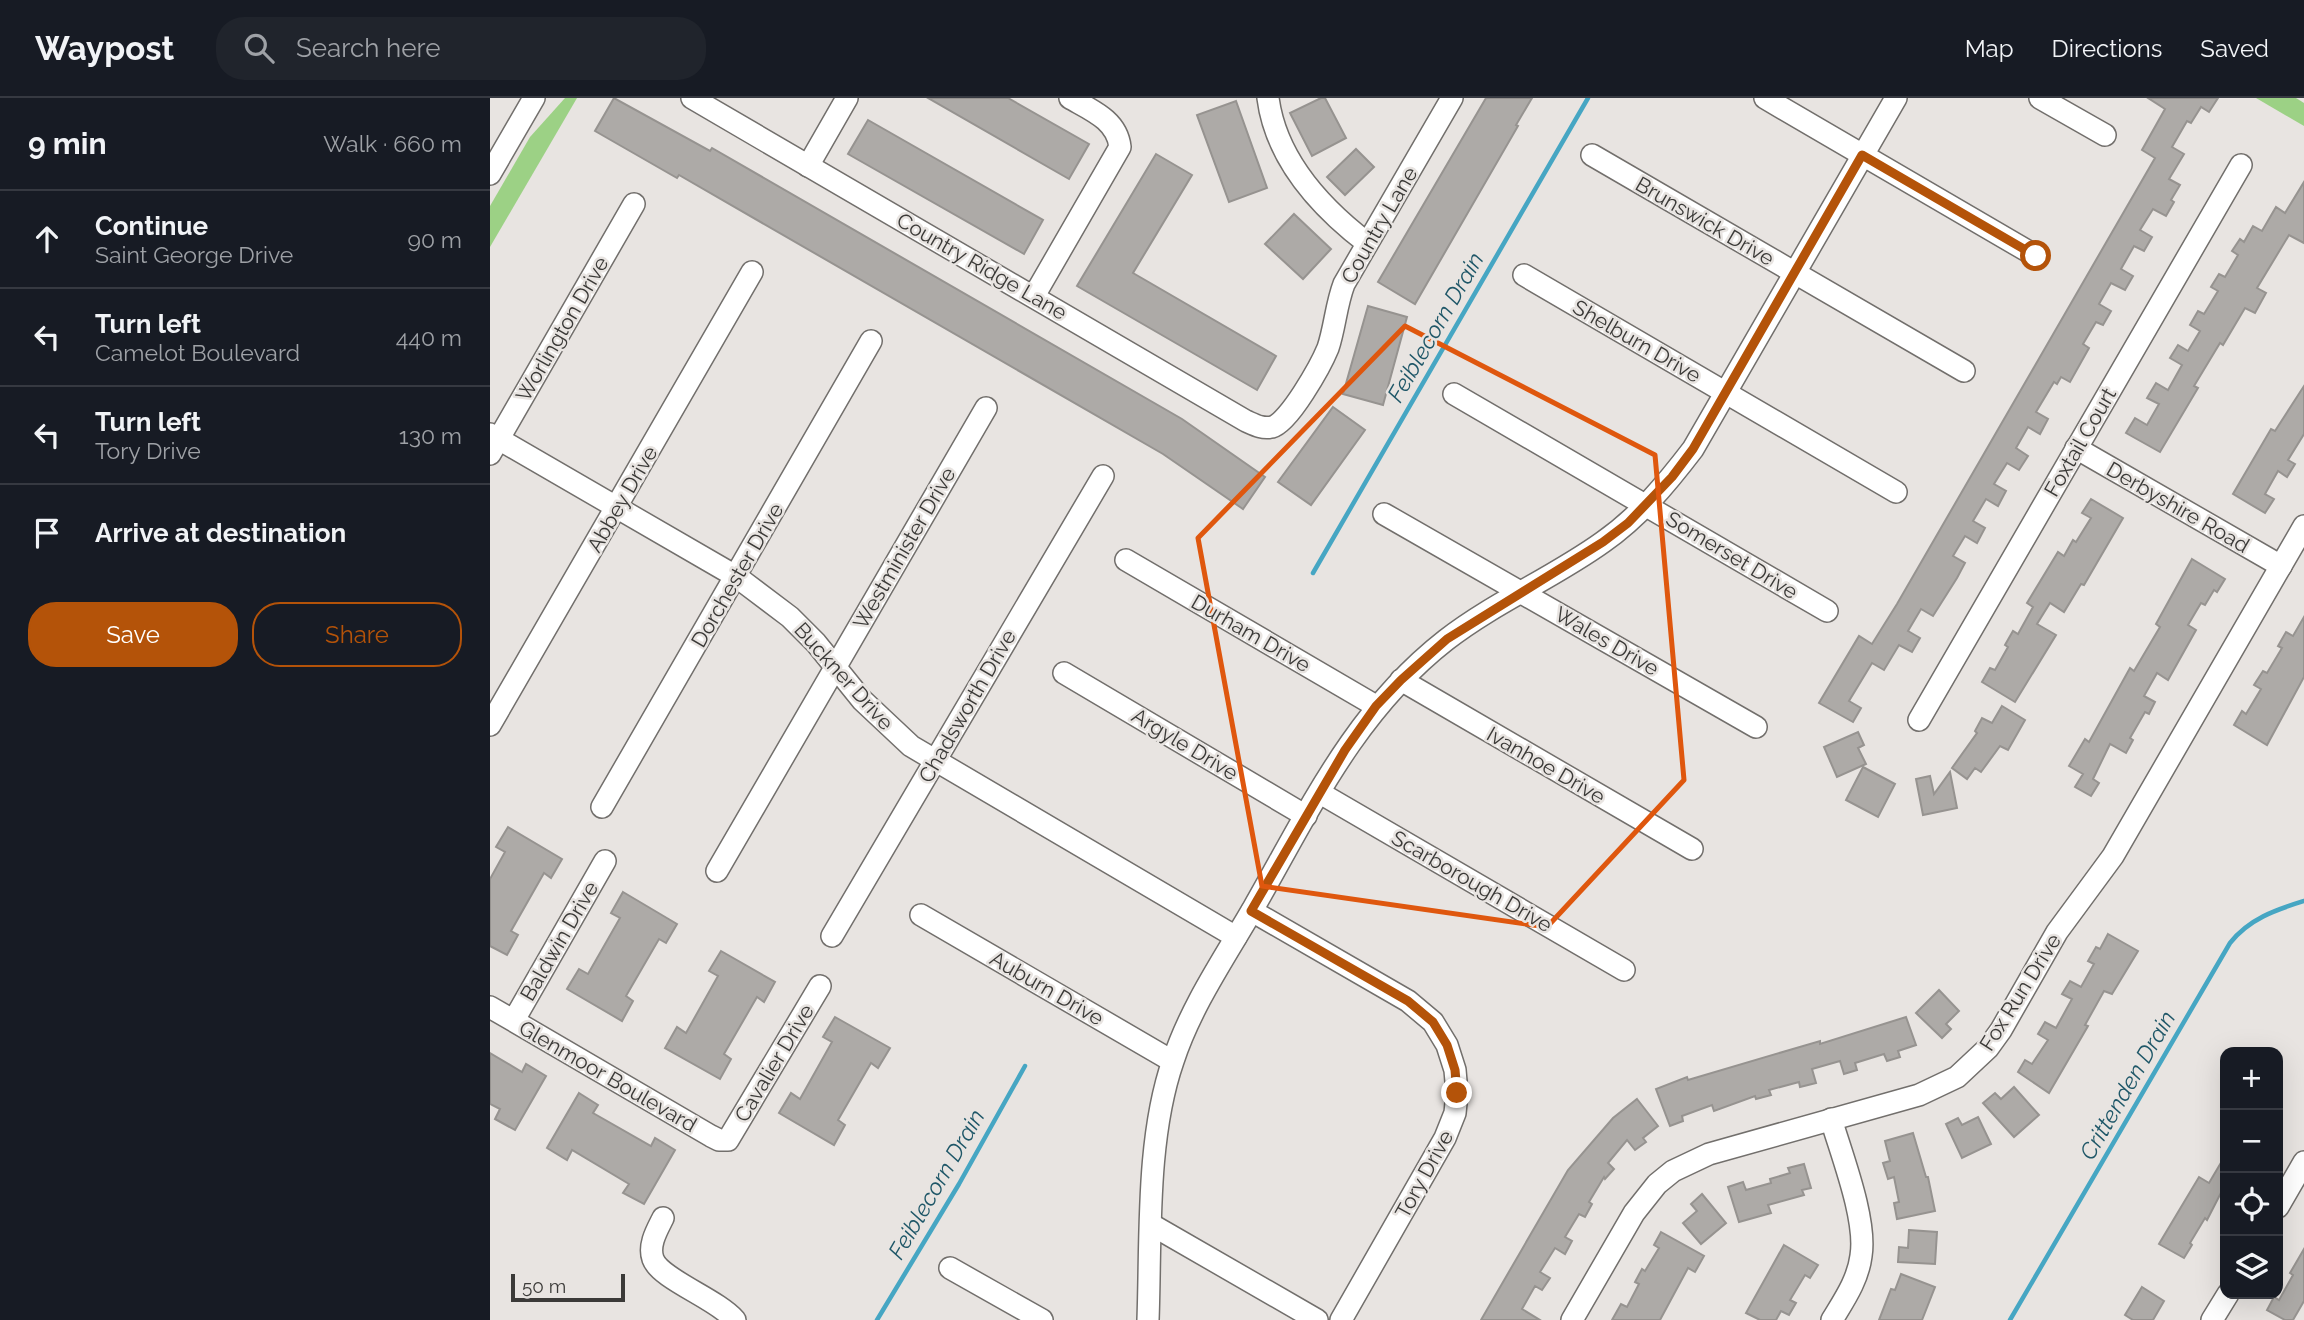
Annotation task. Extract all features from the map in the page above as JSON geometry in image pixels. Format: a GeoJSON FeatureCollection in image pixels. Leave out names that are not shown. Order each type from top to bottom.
{"type":"FeatureCollection","features":[{"type":"Feature","properties":{"kind":"street"},"geometry":{"type":"LineString","coordinates":[[490,174],[534,98]]}},
{"type":"Feature","properties":{"kind":"street","name":"Country Ridge Lane"},"geometry":{"type":"LineString","coordinates":[[692,98],[1246,421],[1262,428],[1274,427]]}},
{"type":"Feature","properties":{"kind":"street"},"geometry":{"type":"LineString","coordinates":[[808,166],[847,98]]}},
{"type":"Feature","properties":{"kind":"street"},"geometry":{"type":"LineString","coordinates":[[1034,296],[1119,147],[1119,135],[1111,125],[1070,98]]}},
{"type":"Feature","properties":{"kind":"street"},"geometry":{"type":"LineString","coordinates":[[1268,98],[1280,142],[1308,189],[1324,207],[1367,243]]}},
{"type":"Feature","properties":{"kind":"street","name":"Country Lane"},"geometry":{"type":"LineString","coordinates":[[1274,427],[1290,413],[1326,351],[1332,334],[1336,305],[1344,284],[1452,98]]}},
{"type":"Feature","properties":{"kind":"street"},"geometry":{"type":"LineString","coordinates":[[1765,98],[2036,256]]}},
{"type":"Feature","properties":{"kind":"street"},"geometry":{"type":"LineString","coordinates":[[1147,1320],[1153,1166],[1172,1062],[1202,995],[1352,738],[1376,706],[1447,639],[1603,542],[1628,523],[1672,477],[1693,449],[1896,98]]}},
{"type":"Feature","properties":{"kind":"street"},"geometry":{"type":"LineString","coordinates":[[2040,98],[2105,135]]}},
{"type":"Feature","properties":{"kind":"street","name":"Brunswick Drive"},"geometry":{"type":"LineString","coordinates":[[1592,155],[1964,371]]}},
{"type":"Feature","properties":{"kind":"street","name":"Foxtail Court"},"geometry":{"type":"LineString","coordinates":[[1919,720],[2241,165]]}},
{"type":"Feature","properties":{"kind":"street","name":"Worlington Drive"},"geometry":{"type":"LineString","coordinates":[[493,442],[634,204]]}},
{"type":"Feature","properties":{"kind":"street","name":"Abbey Drive"},"geometry":{"type":"LineString","coordinates":[[490,725],[752,272]]}},
{"type":"Feature","properties":{"kind":"street","name":"Shelburn Drive"},"geometry":{"type":"LineString","coordinates":[[1524,275],[1896,492]]}},
{"type":"Feature","properties":{"kind":"street","name":"Dorchester Drive"},"geometry":{"type":"LineString","coordinates":[[601,807],[737,577],[871,341]]}},
{"type":"Feature","properties":{"kind":"street","name":"Somerset Drive"},"geometry":{"type":"LineString","coordinates":[[1454,394],[1827,611]]}},
{"type":"Feature","properties":{"kind":"street","name":"Westminister Drive"},"geometry":{"type":"LineString","coordinates":[[717,871],[986,408]]}},
{"type":"Feature","properties":{"kind":"street","name":"Buckner Drive"},"geometry":{"type":"LineString","coordinates":[[493,442],[617,507],[737,577],[790,617],[862,700],[911,746],[1236,937]]}},
{"type":"Feature","properties":{"kind":"street","name":"Derbyshire Road"},"geometry":{"type":"LineString","coordinates":[[2076,448],[2281,566]]}},
{"type":"Feature","properties":{"kind":"street","name":"Chadsworth Drive"},"geometry":{"type":"LineString","coordinates":[[832,936],[1102,476]]}},
{"type":"Feature","properties":{"kind":"street","name":"Wales Drive"},"geometry":{"type":"LineString","coordinates":[[1384,514],[1756,727]]}},
{"type":"Feature","properties":{"kind":"street","name":"Fox Run Drive"},"geometry":{"type":"LineString","coordinates":[[1572,1320],[1639,1205],[1657,1184],[1673,1171],[1709,1154],[1919,1095],[1957,1077],[1988,1048],[2057,932],[2113,856],[2304,526]]}},
{"type":"Feature","properties":{"kind":"street","name":"Durham Drive"},"geometry":{"type":"LineString","coordinates":[[1126,560],[1376,706]]}},
{"type":"Feature","properties":{"kind":"street","name":"Argyle Drive"},"geometry":{"type":"LineString","coordinates":[[1064,673],[1306,816]]}},
{"type":"Feature","properties":{"kind":"street","name":"Ivanhoe Drive"},"geometry":{"type":"LineString","coordinates":[[1401,680],[1692,849]]}},
{"type":"Feature","properties":{"kind":"street","name":"Scarborough Drive"},"geometry":{"type":"LineString","coordinates":[[1320,793],[1624,970]]}},
{"type":"Feature","properties":{"kind":"street","name":"Baldwin Drive"},"geometry":{"type":"LineString","coordinates":[[514,1020],[606,861]]}},
{"type":"Feature","properties":{"kind":"street","name":"Tory Drive"},"geometry":{"type":"LineString","coordinates":[[1251,911],[1408,1001],[1433,1022],[1447,1045],[1455,1070],[1455,1113],[1446,1138],[1341,1320]]}},
{"type":"Feature","properties":{"kind":"street","name":"Auburn Drive"},"geometry":{"type":"LineString","coordinates":[[921,915],[1172,1062]]}},
{"type":"Feature","properties":{"kind":"street","name":"Cavalier Drive"},"geometry":{"type":"LineString","coordinates":[[728,1140],[820,986]]}},
{"type":"Feature","properties":{"kind":"street","name":"Glenmoor Boulevard"},"geometry":{"type":"LineString","coordinates":[[490,1007],[711,1136],[728,1140]]}},
{"type":"Feature","properties":{"kind":"street"},"geometry":{"type":"LineString","coordinates":[[1831,1119],[1859,1218],[1861,1238],[1857,1274],[1832,1320]]}},
{"type":"Feature","properties":{"kind":"street"},"geometry":{"type":"LineString","coordinates":[[2283,1199],[2304,1162]]}},
{"type":"Feature","properties":{"kind":"street"},"geometry":{"type":"LineString","coordinates":[[663,1218],[653,1239],[651,1251],[657,1267],[716,1303],[735,1320]]}},
{"type":"Feature","properties":{"kind":"street"},"geometry":{"type":"LineString","coordinates":[[1152,1225],[1317,1320]]}},
{"type":"Feature","properties":{"kind":"street"},"geometry":{"type":"LineString","coordinates":[[950,1268],[1042,1320]]}},
{"type":"Feature","properties":{"kind":"street"},"geometry":{"type":"LineString","coordinates":[[2212,1320],[2225,1299]]}},
{"type":"Feature","properties":{"kind":"highlighted area"},"geometry":{"type":"Polygon","coordinates":[[[1405,326],[1655,455],[1684,780],[1547,927],[1262,886],[1198,538],[1405,326]]]}},
{"type":"Feature","properties":{"kind":"green space"},"geometry":{"type":"Polygon","coordinates":[[[565,98],[577,98],[490,247],[490,206],[530,137],[565,98]]]}},
{"type":"Feature","properties":{"kind":"green space"},"geometry":{"type":"Polygon","coordinates":[[[2256,98],[2296,98],[2304,103],[2304,126],[2256,98]]]}},
{"type":"Feature","properties":{"kind":"building"},"geometry":{"type":"Polygon","coordinates":[[[614,98],[710,151],[712,148],[1182,419],[1265,477],[1243,509],[1163,454],[679,175],[677,178],[595,131],[614,98]]]}},
{"type":"Feature","properties":{"kind":"building"},"geometry":{"type":"Polygon","coordinates":[[[928,98],[1008,98],[1089,144],[1069,179],[928,98]]]}},
{"type":"Feature","properties":{"kind":"building"},"geometry":{"type":"Polygon","coordinates":[[[1325,98],[1346,138],[1312,156],[1290,113],[1325,98]]]}},
{"type":"Feature","properties":{"kind":"building"},"geometry":{"type":"Polygon","coordinates":[[[1486,98],[1532,98],[1415,304],[1378,282],[1486,98]]]}},
{"type":"Feature","properties":{"kind":"building"},"geometry":{"type":"Polygon","coordinates":[[[2148,98],[2218,98],[2209,112],[2201,107],[2191,123],[2187,121],[2172,147],[2184,154],[2169,179],[2180,185],[2171,200],[2174,202],[2166,216],[2153,209],[2140,230],[2152,237],[2144,251],[2134,246],[2121,269],[2133,276],[2125,290],[2111,283],[2099,304],[2111,311],[2103,325],[2096,322],[2083,344],[2089,348],[2070,382],[2061,377],[2057,384],[2054,382],[2036,412],[2048,419],[2040,434],[2028,427],[2016,448],[2028,456],[2019,470],[2007,463],[1994,484],[2006,491],[1998,506],[1986,499],[1973,521],[1985,528],[1977,543],[1965,536],[1953,556],[1965,563],[1957,578],[1933,616],[1921,609],[1908,631],[1920,638],[1912,652],[1899,645],[1884,670],[1872,663],[1849,701],[1861,708],[1853,722],[1819,703],[1859,636],[1872,644],[1897,604],[2155,158],[2142,150],[2165,109],[2148,98]]]}},
{"type":"Feature","properties":{"kind":"building"},"geometry":{"type":"Polygon","coordinates":[[[1236,101],[1267,188],[1229,202],[1197,115],[1236,101]]]}},
{"type":"Feature","properties":{"kind":"building"},"geometry":{"type":"Polygon","coordinates":[[[868,120],[1043,220],[1024,254],[848,154],[868,120]]]}},
{"type":"Feature","properties":{"kind":"building"},"geometry":{"type":"Polygon","coordinates":[[[1356,149],[1374,167],[1345,195],[1327,177],[1356,149]]]}},
{"type":"Feature","properties":{"kind":"building"},"geometry":{"type":"Polygon","coordinates":[[[1156,154],[1192,175],[1133,273],[1276,356],[1257,390],[1077,286],[1156,154]]]}},
{"type":"Feature","properties":{"kind":"building"},"geometry":{"type":"Polygon","coordinates":[[[2304,182],[2304,243],[2289,235],[2257,288],[2266,293],[2255,313],[2245,308],[2223,345],[2220,343],[2194,386],[2198,388],[2160,452],[2126,433],[2135,418],[2147,425],[2159,404],[2147,398],[2156,383],[2168,390],[2182,365],[2170,358],[2178,345],[2188,351],[2200,331],[2190,325],[2198,311],[2204,314],[2218,291],[2211,287],[2219,274],[2225,277],[2238,255],[2232,251],[2240,239],[2244,242],[2253,226],[2262,231],[2276,207],[2285,213],[2304,182]]]}},
{"type":"Feature","properties":{"kind":"building"},"geometry":{"type":"Polygon","coordinates":[[[1294,214],[1331,249],[1303,279],[1265,244],[1294,214]]]}},
{"type":"Feature","properties":{"kind":"building"},"geometry":{"type":"Polygon","coordinates":[[[1368,306],[1407,317],[1383,405],[1343,394],[1368,306]]]}},
{"type":"Feature","properties":{"kind":"building"},"geometry":{"type":"Polygon","coordinates":[[[2304,386],[2304,434],[2288,460],[2295,464],[2287,477],[2278,471],[2265,494],[2274,499],[2265,513],[2233,494],[2271,429],[2275,431],[2304,386]]]}},
{"type":"Feature","properties":{"kind":"building"},"geometry":{"type":"Polygon","coordinates":[[[1333,407],[1365,430],[1311,505],[1278,482],[1333,407]]]}},
{"type":"Feature","properties":{"kind":"building"},"geometry":{"type":"Polygon","coordinates":[[[2091,499],[2123,518],[2084,585],[2081,584],[2064,612],[2050,603],[2037,624],[2056,635],[2015,702],[1982,682],[1990,668],[1995,670],[2008,647],[2005,645],[2013,631],[2018,634],[2033,607],[2027,603],[2058,552],[2064,556],[2091,518],[2082,513],[2091,499]]]}},
{"type":"Feature","properties":{"kind":"building"},"geometry":{"type":"Polygon","coordinates":[[[2192,559],[2225,579],[2205,605],[2201,603],[2188,625],[2196,630],[2168,680],[2157,673],[2144,696],[2155,702],[2149,714],[2145,712],[2130,738],[2133,740],[2126,753],[2110,744],[2093,779],[2099,783],[2091,796],[2075,787],[2083,774],[2069,766],[2085,739],[2089,742],[2130,668],[2134,671],[2160,627],[2156,624],[2192,559]]]}},
{"type":"Feature","properties":{"kind":"building"},"geometry":{"type":"Polygon","coordinates":[[[2304,617],[2304,677],[2267,745],[2234,725],[2242,711],[2246,714],[2261,689],[2254,685],[2263,671],[2267,673],[2282,648],[2278,646],[2286,632],[2293,636],[2304,617]]]}},
{"type":"Feature","properties":{"kind":"building"},"geometry":{"type":"Polygon","coordinates":[[[2002,706],[2025,720],[2008,750],[2000,746],[1981,772],[1975,768],[1967,779],[1952,768],[1977,733],[1975,731],[1982,718],[1992,723],[2002,706]]]}},
{"type":"Feature","properties":{"kind":"building"},"geometry":{"type":"Polygon","coordinates":[[[1858,732],[1864,745],[1858,748],[1866,764],[1837,777],[1824,747],[1858,732]]]}},
{"type":"Feature","properties":{"kind":"building"},"geometry":{"type":"Polygon","coordinates":[[[1863,767],[1895,784],[1878,817],[1846,800],[1863,767]]]}},
{"type":"Feature","properties":{"kind":"building"},"geometry":{"type":"Polygon","coordinates":[[[1950,772],[1957,808],[1923,815],[1916,779],[1930,776],[1934,794],[1950,772]]]}},
{"type":"Feature","properties":{"kind":"building"},"geometry":{"type":"Polygon","coordinates":[[[508,827],[562,859],[551,878],[544,873],[511,931],[518,935],[507,955],[490,946],[490,879],[505,852],[496,847],[508,827]]]}},
{"type":"Feature","properties":{"kind":"building"},"geometry":{"type":"Polygon","coordinates":[[[623,892],[677,924],[666,943],[659,939],[626,996],[633,1001],[622,1021],[567,989],[579,969],[588,974],[620,918],[611,913],[623,892]]]}},
{"type":"Feature","properties":{"kind":"building"},"geometry":{"type":"Polygon","coordinates":[[[2108,934],[2138,951],[2112,994],[2104,991],[2085,1025],[2088,1026],[2049,1093],[2018,1072],[2025,1060],[2032,1064],[2048,1040],[2038,1034],[2045,1022],[2056,1028],[2072,999],[2062,994],[2070,981],[2081,987],[2094,964],[2088,961],[2096,947],[2100,949],[2108,934]]]}},
{"type":"Feature","properties":{"kind":"building"},"geometry":{"type":"Polygon","coordinates":[[[721,951],[775,982],[764,1002],[757,997],[724,1054],[731,1059],[720,1079],[665,1048],[677,1027],[686,1033],[718,976],[709,971],[721,951]]]}},
{"type":"Feature","properties":{"kind":"building"},"geometry":{"type":"Polygon","coordinates":[[[1939,990],[1959,1011],[1946,1024],[1951,1029],[1942,1038],[1916,1013],[1939,990]]]}},
{"type":"Feature","properties":{"kind":"building"},"geometry":{"type":"Polygon","coordinates":[[[835,1017],[890,1048],[878,1068],[871,1063],[838,1120],[845,1125],[834,1145],[779,1113],[791,1093],[800,1099],[832,1042],[823,1037],[835,1017]]]}},
{"type":"Feature","properties":{"kind":"building"},"geometry":{"type":"Polygon","coordinates":[[[1906,1017],[1916,1045],[1898,1051],[1900,1057],[1887,1061],[1884,1054],[1855,1063],[1857,1070],[1844,1074],[1840,1061],[1812,1069],[1816,1083],[1800,1087],[1799,1082],[1769,1090],[1771,1095],[1756,1099],[1755,1096],[1714,1111],[1712,1105],[1682,1116],[1683,1121],[1670,1126],[1656,1089],[1687,1077],[1688,1080],[1820,1041],[1820,1044],[1906,1017]]]}},
{"type":"Feature","properties":{"kind":"building"},"geometry":{"type":"Polygon","coordinates":[[[490,1053],[522,1072],[526,1064],[546,1076],[515,1130],[495,1119],[500,1109],[490,1104],[490,1053]]]}},
{"type":"Feature","properties":{"kind":"building"},"geometry":{"type":"Polygon","coordinates":[[[2014,1087],[2039,1115],[2014,1137],[1983,1103],[1995,1093],[2001,1099],[2014,1087]]]}},
{"type":"Feature","properties":{"kind":"building"},"geometry":{"type":"Polygon","coordinates":[[[579,1093],[598,1105],[593,1113],[651,1146],[655,1138],[675,1150],[644,1204],[623,1193],[629,1184],[572,1150],[567,1160],[547,1148],[579,1093]]]}},
{"type":"Feature","properties":{"kind":"building"},"geometry":{"type":"Polygon","coordinates":[[[1637,1099],[1658,1126],[1643,1138],[1646,1142],[1635,1150],[1627,1140],[1608,1163],[1614,1169],[1605,1179],[1604,1177],[1589,1202],[1592,1204],[1585,1217],[1579,1214],[1565,1237],[1572,1241],[1565,1254],[1555,1248],[1540,1272],[1550,1278],[1542,1290],[1535,1286],[1522,1309],[1540,1320],[1481,1320],[1568,1170],[1613,1118],[1637,1099]]]}},
{"type":"Feature","properties":{"kind":"building"},"geometry":{"type":"Polygon","coordinates":[[[1978,1117],[1991,1144],[1962,1158],[1946,1124],[1958,1118],[1962,1125],[1978,1117]]]}},
{"type":"Feature","properties":{"kind":"building"},"geometry":{"type":"Polygon","coordinates":[[[1913,1133],[1928,1177],[1935,1211],[1897,1219],[1894,1203],[1899,1202],[1894,1177],[1888,1179],[1883,1163],[1890,1161],[1885,1141],[1913,1133]]]}},
{"type":"Feature","properties":{"kind":"building"},"geometry":{"type":"Polygon","coordinates":[[[1804,1164],[1811,1188],[1802,1190],[1804,1195],[1768,1205],[1771,1213],[1739,1222],[1728,1187],[1743,1182],[1746,1190],[1771,1183],[1770,1179],[1790,1173],[1788,1168],[1804,1164]]]}},
{"type":"Feature","properties":{"kind":"building"},"geometry":{"type":"Polygon","coordinates":[[[2220,1164],[2220,1195],[2207,1220],[2205,1218],[2190,1243],[2192,1245],[2184,1258],[2159,1244],[2199,1177],[2209,1183],[2220,1164]]]}},
{"type":"Feature","properties":{"kind":"building"},"geometry":{"type":"Polygon","coordinates":[[[1702,1194],[1726,1223],[1701,1244],[1683,1223],[1697,1211],[1691,1204],[1702,1194]]]}},
{"type":"Feature","properties":{"kind":"building"},"geometry":{"type":"Polygon","coordinates":[[[1909,1230],[1937,1232],[1935,1264],[1898,1262],[1899,1247],[1908,1248],[1909,1230]]]}},
{"type":"Feature","properties":{"kind":"building"},"geometry":{"type":"Polygon","coordinates":[[[1661,1232],[1704,1256],[1695,1272],[1688,1268],[1660,1320],[1612,1320],[1621,1304],[1627,1307],[1639,1284],[1635,1282],[1642,1269],[1645,1271],[1659,1248],[1654,1245],[1661,1232]]]}},
{"type":"Feature","properties":{"kind":"building"},"geometry":{"type":"Polygon","coordinates":[[[1784,1245],[1818,1265],[1810,1278],[1805,1275],[1790,1300],[1796,1303],[1789,1315],[1781,1311],[1776,1320],[1760,1320],[1746,1313],[1784,1245]]]}},
{"type":"Feature","properties":{"kind":"building"},"geometry":{"type":"Polygon","coordinates":[[[2304,1249],[2304,1301],[2293,1320],[2285,1320],[2267,1310],[2273,1299],[2283,1299],[2283,1293],[2293,1275],[2290,1273],[2304,1249]]]}},
{"type":"Feature","properties":{"kind":"building"},"geometry":{"type":"Polygon","coordinates":[[[1901,1274],[1935,1287],[1922,1320],[1879,1320],[1891,1289],[1895,1290],[1901,1274]]]}},
{"type":"Feature","properties":{"kind":"building"},"geometry":{"type":"Polygon","coordinates":[[[2142,1287],[2164,1301],[2153,1320],[2133,1320],[2125,1315],[2142,1287]]]}},
{"type":"Feature","properties":{"kind":"waterway","name":"Feiblecorn Drain"},"geometry":{"type":"LineString","coordinates":[[1313,573],[1588,98]]}},
{"type":"Feature","properties":{"kind":"waterway","name":"Crittenden Drain"},"geometry":{"type":"LineString","coordinates":[[2010,1320],[2230,943],[2254,922],[2304,901]]}},
{"type":"Feature","properties":{"kind":"waterway","name":"Feiblecorn Drain"},"geometry":{"type":"LineString","coordinates":[[877,1320],[959,1184],[1025,1066]]}},
{"type":"Feature","properties":{"kind":"route"},"geometry":{"type":"LineString","coordinates":[[1457,1093],[1455,1070],[1447,1045],[1433,1022],[1408,1001],[1251,911],[1359,728],[1401,680],[1447,639],[1603,542],[1628,523],[1672,477],[1693,449],[1862,155],[2036,256]]}}]}
